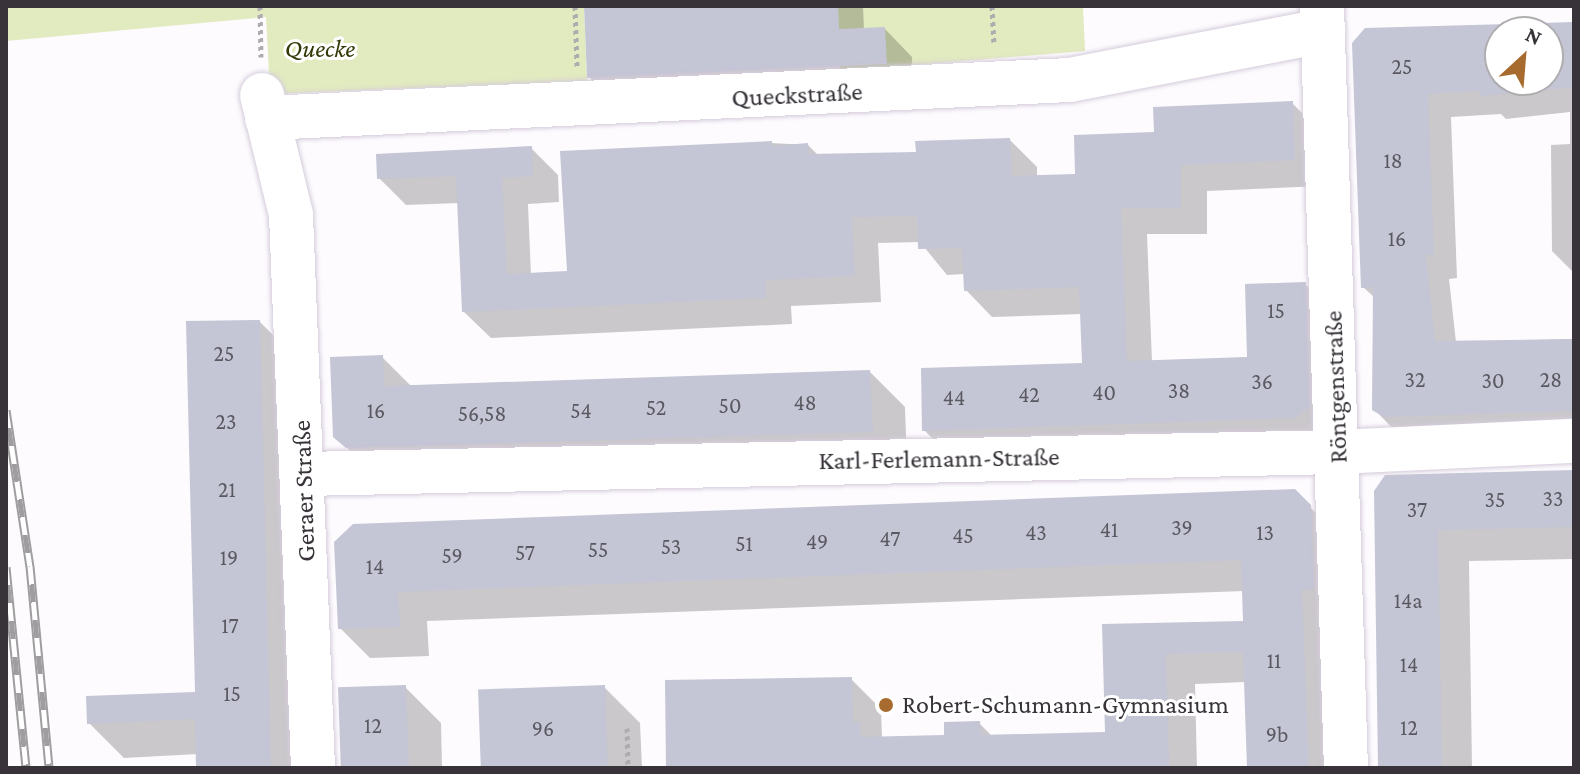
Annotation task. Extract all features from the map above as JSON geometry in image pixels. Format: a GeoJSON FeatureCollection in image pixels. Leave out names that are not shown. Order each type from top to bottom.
{"type":"FeatureCollection","features":[{"type":"Feature","properties":{"kind":"street","name":"Queckstraße"},"geometry":{"type":"LineString","coordinates":[[264,107],[578,107],[1070,80],[1323,18]]}},
{"type":"Feature","properties":{"kind":"street","name":"Röntgenstraße"},"geometry":{"type":"LineString","coordinates":[[1323,18],[1346,768]]}},
{"type":"Feature","properties":{"kind":"street","name":"Geraer Straße"},"geometry":{"type":"LineString","coordinates":[[264,107],[291,215],[304,474],[313,768]]}},
{"type":"Feature","properties":{"kind":"street","name":"Karl-Ferlemann-Straße"},"geometry":{"type":"LineString","coordinates":[[304,474],[1338,452],[1574,441]]}},
{"type":"Feature","properties":{"kind":"path"},"geometry":{"type":"LineString","coordinates":[[260,6],[264,107]]}},
{"type":"Feature","properties":{"kind":"path"},"geometry":{"type":"LineString","coordinates":[[575,6],[578,107]]}},
{"type":"Feature","properties":{"kind":"path"},"geometry":{"type":"LineString","coordinates":[[992,6],[994,59]]}},
{"type":"Feature","properties":{"kind":"path"},"geometry":{"type":"LineString","coordinates":[[627,728],[628,768]]}},
{"type":"Feature","properties":{"kind":"green space","name":"Quecke"},"geometry":{"type":"Polygon","coordinates":[[[6,6],[584,6],[587,81],[270,94],[266,17],[6,41],[6,6]]]}},
{"type":"Feature","properties":{"kind":"green space"},"geometry":{"type":"Polygon","coordinates":[[[838,6],[1083,6],[1085,51],[840,71],[838,6]]]}},
{"type":"Feature","properties":{"kind":"building"},"geometry":{"type":"Polygon","coordinates":[[[584,6],[838,6],[839,29],[885,27],[887,64],[587,78],[584,6]]]}},
{"type":"Feature","properties":{"kind":"building"},"geometry":{"type":"Polygon","coordinates":[[[1564,22],[1574,22],[1574,87],[1564,88],[1564,22]]]}},
{"type":"Feature","properties":{"kind":"building"},"geometry":{"type":"Polygon","coordinates":[[[1484,25],[1484,96],[1480,96],[1480,91],[1428,94],[1434,255],[1426,255],[1435,341],[1574,339],[1574,411],[1384,417],[1372,410],[1373,287],[1361,288],[1352,43],[1365,28],[1484,25]]]}},
{"type":"Feature","properties":{"kind":"building"},"geometry":{"type":"Polygon","coordinates":[[[1293,101],[1295,160],[1181,165],[1181,208],[1121,208],[1127,361],[1247,357],[1245,284],[1306,282],[1310,407],[1295,418],[922,431],[921,368],[1082,363],[1079,287],[964,291],[962,248],[918,249],[917,216],[852,217],[855,276],[765,280],[766,298],[462,312],[456,176],[377,179],[376,154],[532,146],[533,176],[502,178],[507,274],[567,271],[560,151],[772,141],[772,146],[808,143],[809,154],[916,152],[915,141],[1010,138],[1012,176],[1075,174],[1074,135],[1154,132],[1153,107],[1293,101]]]}},
{"type":"Feature","properties":{"kind":"building"},"geometry":{"type":"Polygon","coordinates":[[[260,320],[271,768],[196,768],[195,719],[87,724],[86,696],[195,692],[186,321],[260,320]]]}},
{"type":"Feature","properties":{"kind":"building"},"geometry":{"type":"Polygon","coordinates":[[[383,355],[384,386],[870,370],[873,432],[346,448],[333,437],[330,357],[383,355]]]}},
{"type":"Feature","properties":{"kind":"building"},"geometry":{"type":"Polygon","coordinates":[[[1574,470],[1574,527],[1438,530],[1442,768],[1378,768],[1374,491],[1385,475],[1574,470]]]}},
{"type":"Feature","properties":{"kind":"building"},"geometry":{"type":"Polygon","coordinates":[[[1295,489],[1311,505],[1314,589],[1302,590],[1309,768],[1247,768],[1243,652],[1166,654],[1169,768],[666,768],[665,680],[852,677],[853,722],[860,722],[860,737],[944,735],[944,722],[980,721],[981,735],[1105,732],[1102,624],[1243,621],[1241,560],[398,592],[400,627],[338,629],[334,542],[353,524],[1295,489]]]}},
{"type":"Feature","properties":{"kind":"building"},"geometry":{"type":"Polygon","coordinates":[[[406,685],[409,768],[341,768],[338,687],[406,685]]]}},
{"type":"Feature","properties":{"kind":"building"},"geometry":{"type":"Polygon","coordinates":[[[605,685],[608,768],[481,768],[478,689],[605,685]]]}},
{"type":"Feature","properties":{"kind":"railway"},"geometry":{"type":"LineString","coordinates":[[6,410],[30,566],[49,768]]}},
{"type":"Feature","properties":{"kind":"railway"},"geometry":{"type":"LineString","coordinates":[[6,567],[26,768]]}},
{"type":"Feature","properties":{"kind":"place","name":"Robert-Schumann-Gymnasium"},"geometry":{"type":"Point","coordinates":[886,705]}}]}
